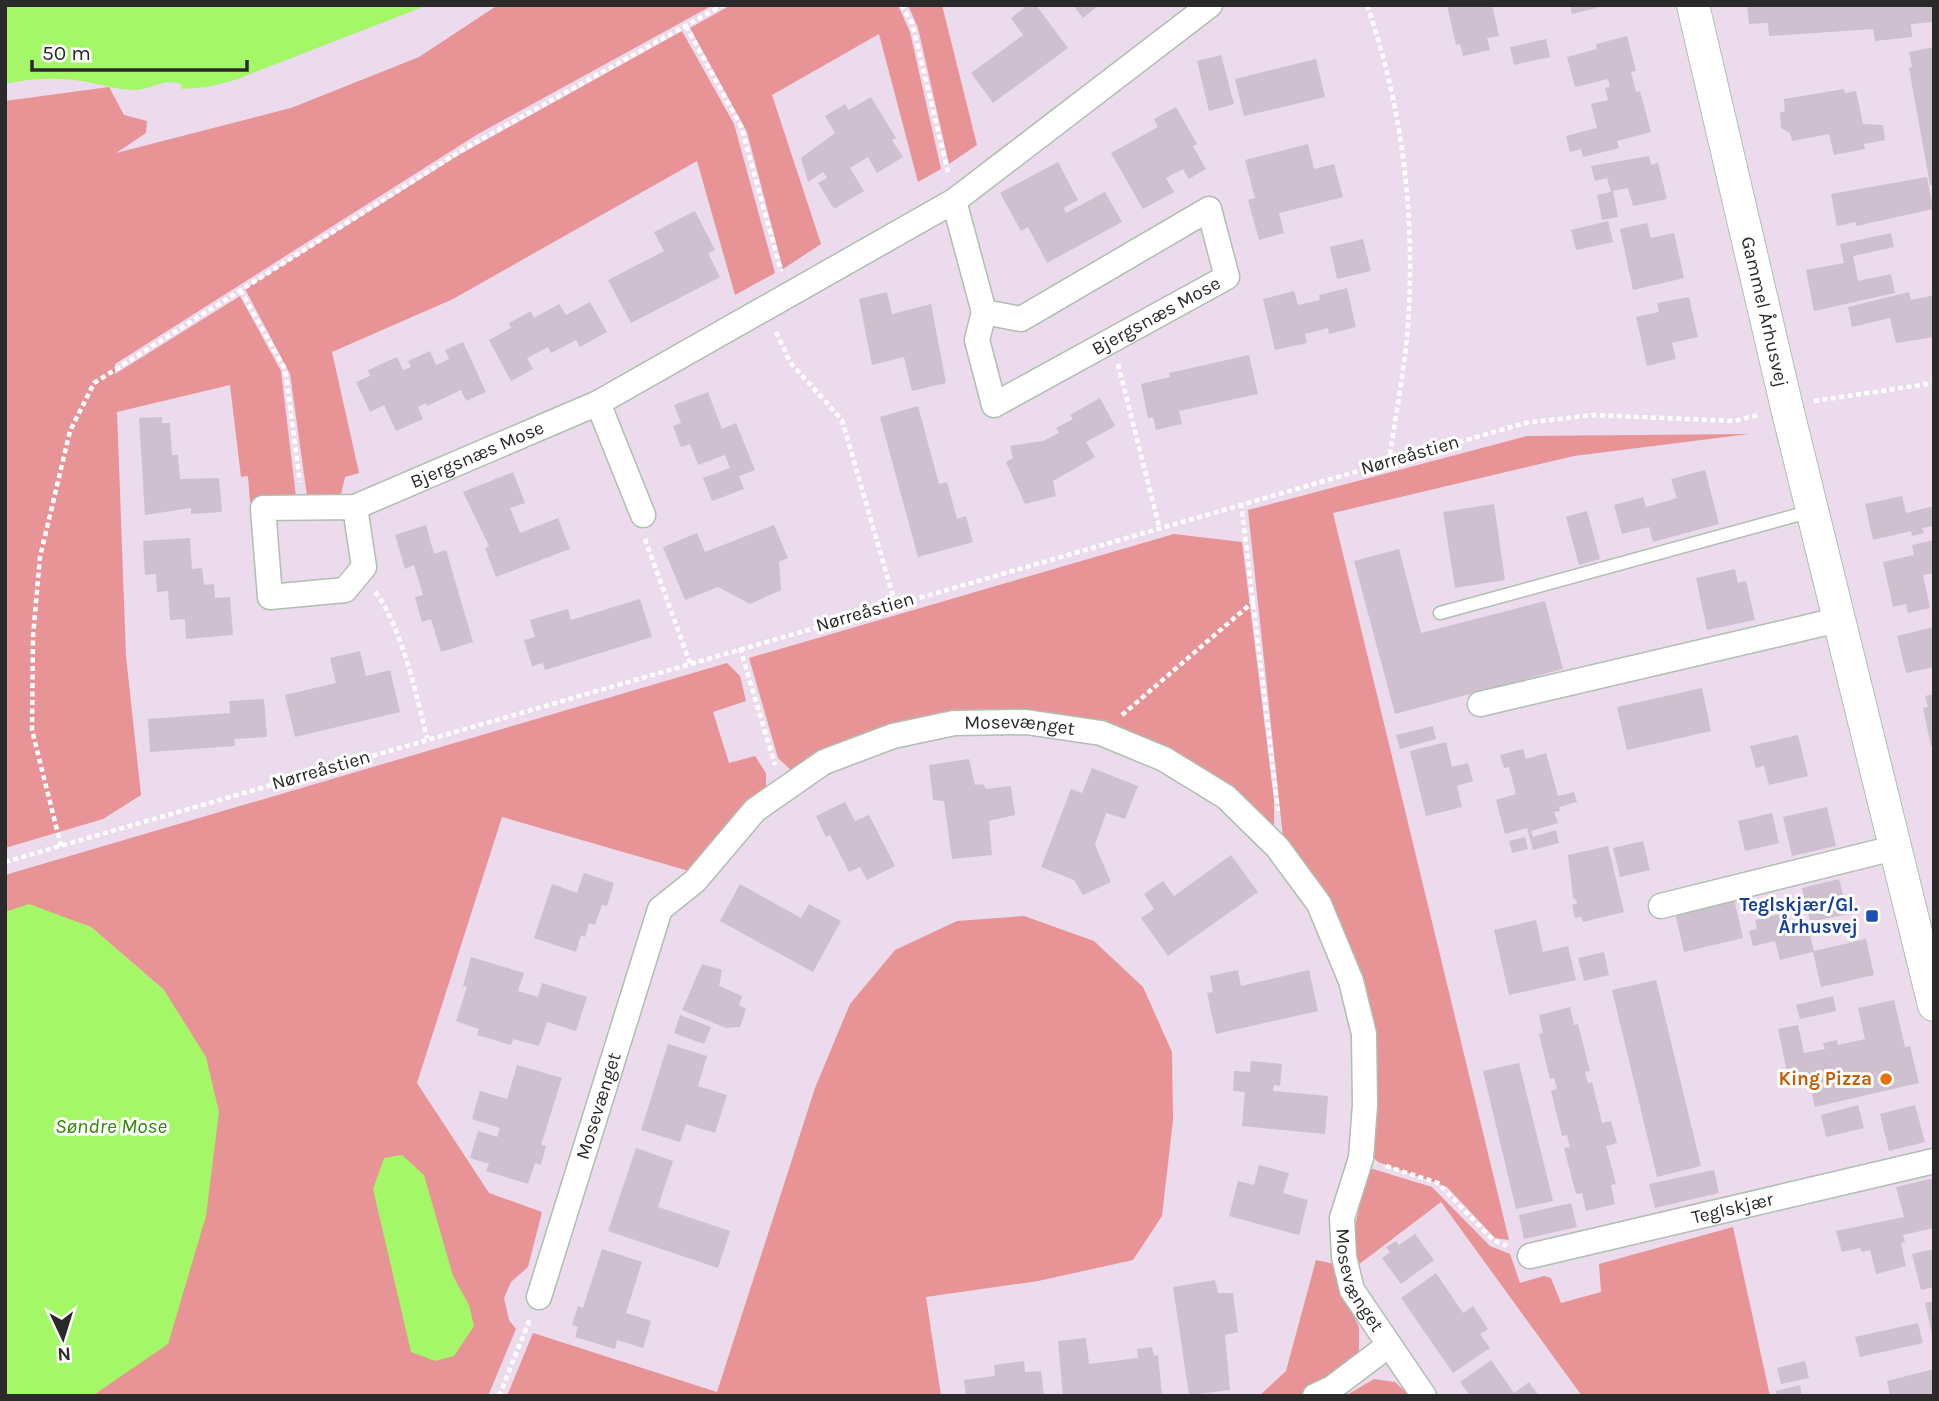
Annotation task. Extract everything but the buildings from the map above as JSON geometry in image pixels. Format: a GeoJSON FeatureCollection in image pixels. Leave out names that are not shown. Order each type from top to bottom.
{"type":"FeatureCollection","features":[{"type":"Feature","properties":{"kind":"street","name":"Bjergsnæs Mose"},"geometry":{"type":"LineString","coordinates":[[359,573],[345,590],[270,597],[263,508],[355,507],[597,403],[954,201],[1210,5]]}},
{"type":"Feature","properties":{"kind":"street","name":"Gammel Århusvej"},"geometry":{"type":"LineString","coordinates":[[1693,5],[1838,620],[1934,1005]]}},
{"type":"Feature","properties":{"kind":"street","name":"Bjergsnæs Mose"},"geometry":{"type":"LineString","coordinates":[[954,201],[984,312],[977,340],[994,405],[1227,277],[1209,209],[1021,319],[984,312]]}},
{"type":"Feature","properties":{"kind":"street"},"geometry":{"type":"LineString","coordinates":[[597,403],[643,515]]}},
{"type":"Feature","properties":{"kind":"street"},"geometry":{"type":"LineString","coordinates":[[355,507],[364,567],[359,573]]}},
{"type":"Feature","properties":{"kind":"street"},"geometry":{"type":"LineString","coordinates":[[1480,704],[1838,620]]}},
{"type":"Feature","properties":{"kind":"street","name":"Mosevænget"},"geometry":{"type":"LineString","coordinates":[[539,1297],[660,909],[695,881],[755,810],[824,762],[893,736],[954,723],[1026,722],[1101,733],[1164,759],[1226,797],[1278,848],[1319,904],[1351,981],[1364,1034],[1365,1105],[1361,1158],[1342,1218],[1344,1256],[1352,1290],[1424,1396]]}},
{"type":"Feature","properties":{"kind":"street"},"geometry":{"type":"LineString","coordinates":[[1661,906],[1894,848]]}},
{"type":"Feature","properties":{"kind":"street","name":"Teglskjær"},"geometry":{"type":"LineString","coordinates":[[1530,1255],[1934,1161]]}},
{"type":"Feature","properties":{"kind":"street","name":"Mosevænget"},"geometry":{"type":"LineString","coordinates":[[1315,1396],[1332,1388],[1388,1345]]}},
{"type":"Feature","properties":{"kind":"lane"},"geometry":{"type":"LineString","coordinates":[[1440,613],[1812,511]]}},
{"type":"Feature","properties":{"kind":"path"},"geometry":{"type":"LineString","coordinates":[[61,846],[32,730],[33,636],[40,557],[70,431],[94,383],[464,149],[723,5]]}},
{"type":"Feature","properties":{"kind":"path"},"geometry":{"type":"LineString","coordinates":[[901,5],[912,23],[954,201]]}},
{"type":"Feature","properties":{"kind":"path"},"geometry":{"type":"LineString","coordinates":[[1367,5],[1386,65],[1401,136],[1409,204],[1409,310],[1389,461]]}},
{"type":"Feature","properties":{"kind":"path"},"geometry":{"type":"LineString","coordinates":[[686,26],[741,125],[782,275],[794,268]]}},
{"type":"Feature","properties":{"kind":"path"},"geometry":{"type":"LineString","coordinates":[[936,180],[959,165]]}},
{"type":"Feature","properties":{"kind":"path"},"geometry":{"type":"LineString","coordinates":[[240,290],[285,369],[304,506]]}},
{"type":"Feature","properties":{"kind":"path"},"geometry":{"type":"LineString","coordinates":[[765,309],[790,362],[842,420],[895,603]]}},
{"type":"Feature","properties":{"kind":"path"},"geometry":{"type":"LineString","coordinates":[[1112,340],[1159,526]]}},
{"type":"Feature","properties":{"kind":"path"},"geometry":{"type":"LineString","coordinates":[[1830,397],[1934,383]]}},
{"type":"Feature","properties":{"kind":"path","name":"Nørreåstien"},"geometry":{"type":"LineString","coordinates":[[5,862],[1159,526],[1525,423],[1593,415],[1734,421]]}},
{"type":"Feature","properties":{"kind":"path"},"geometry":{"type":"LineString","coordinates":[[1241,503],[1278,803],[1278,848]]}},
{"type":"Feature","properties":{"kind":"path"},"geometry":{"type":"LineString","coordinates":[[643,515],[641,530],[690,663]]}},
{"type":"Feature","properties":{"kind":"path"},"geometry":{"type":"LineString","coordinates":[[359,573],[386,606],[416,693],[427,738]]}},
{"type":"Feature","properties":{"kind":"path"},"geometry":{"type":"LineString","coordinates":[[1101,733],[1254,601]]}},
{"type":"Feature","properties":{"kind":"path"},"geometry":{"type":"LineString","coordinates":[[740,648],[783,791]]}},
{"type":"Feature","properties":{"kind":"path"},"geometry":{"type":"LineString","coordinates":[[1361,1158],[1438,1183],[1493,1240],[1530,1255]]}},
{"type":"Feature","properties":{"kind":"path"},"geometry":{"type":"LineString","coordinates":[[499,1396],[539,1297]]}},
{"type":"Feature","properties":{"kind":"shaded area"},"geometry":{"type":"Polygon","coordinates":[[[498,5],[713,5],[478,134],[115,364],[115,374],[240,296],[281,371],[296,497],[250,502],[248,476],[241,477],[230,385],[117,412],[126,656],[141,795],[103,819],[5,848],[5,101],[109,87],[124,115],[147,121],[146,133],[116,153],[291,108],[419,57],[498,5]]]}},
{"type":"Feature","properties":{"kind":"shaded area"},"geometry":{"type":"Polygon","coordinates":[[[731,5],[898,5],[910,32],[941,169],[918,182],[879,34],[772,95],[821,244],[783,269],[747,132],[690,28],[731,5]]]}},
{"type":"Feature","properties":{"kind":"shaded area"},"geometry":{"type":"Polygon","coordinates":[[[908,5],[942,5],[977,145],[949,164],[918,28],[908,5]]]}},
{"type":"Feature","properties":{"kind":"shaded area"},"geometry":{"type":"Polygon","coordinates":[[[682,31],[734,124],[775,273],[735,295],[697,161],[453,299],[332,352],[359,473],[345,477],[341,494],[307,496],[290,374],[245,289],[457,156],[682,31]]]}},
{"type":"Feature","properties":{"kind":"shaded area"},"geometry":{"type":"Polygon","coordinates":[[[1749,434],[1574,456],[1333,513],[1509,1240],[1495,1238],[1447,1187],[1378,1162],[1371,1155],[1375,1102],[1374,1054],[1367,1005],[1354,954],[1347,956],[1334,908],[1322,886],[1283,837],[1248,510],[1527,436],[1749,434]]]}},
{"type":"Feature","properties":{"kind":"shaded area"},"geometry":{"type":"Polygon","coordinates":[[[1174,534],[1242,542],[1274,800],[1274,828],[1248,802],[1220,780],[1160,746],[1095,723],[1025,710],[792,771],[778,758],[749,658],[1174,534]]]}},
{"type":"Feature","properties":{"kind":"shaded area"},"geometry":{"type":"Polygon","coordinates":[[[727,663],[740,676],[746,701],[713,712],[729,763],[755,756],[766,773],[766,791],[689,871],[502,817],[417,1083],[489,1193],[542,1212],[528,1267],[511,1282],[504,1298],[509,1320],[516,1329],[488,1396],[92,1396],[168,1343],[164,990],[91,927],[29,905],[5,912],[5,875],[727,663]]]}},
{"type":"Feature","properties":{"kind":"shaded area"},"geometry":{"type":"Polygon","coordinates":[[[1024,916],[1094,941],[1143,987],[1172,1052],[1173,1120],[1162,1216],[1133,1260],[1038,1281],[926,1297],[941,1396],[507,1396],[533,1333],[717,1392],[815,1088],[850,1004],[895,950],[957,921],[1024,916]]]}},
{"type":"Feature","properties":{"kind":"shaded area"},"geometry":{"type":"Polygon","coordinates":[[[1373,1169],[1432,1187],[1490,1246],[1510,1254],[1520,1283],[1544,1276],[1551,1278],[1561,1303],[1601,1292],[1599,1264],[1733,1227],[1770,1396],[1582,1396],[1441,1202],[1358,1265],[1353,1234],[1368,1171],[1373,1169]]]}},
{"type":"Feature","properties":{"kind":"shaded area"},"geometry":{"type":"Polygon","coordinates":[[[1316,1260],[1334,1264],[1340,1289],[1359,1327],[1359,1350],[1354,1360],[1317,1387],[1297,1396],[1259,1396],[1286,1371],[1316,1260]]]}},
{"type":"Feature","properties":{"kind":"shaded area"},"geometry":{"type":"Polygon","coordinates":[[[1374,1379],[1395,1382],[1410,1396],[1345,1396],[1374,1379]]]}},
{"type":"Feature","properties":{"kind":"water"},"geometry":{"type":"Polygon","coordinates":[[[5,5],[428,5],[235,80],[207,87],[182,89],[181,84],[168,82],[136,90],[56,79],[5,84],[5,5]]]}},
{"type":"Feature","properties":{"kind":"water","name":"Søndre Mose"},"geometry":{"type":"Polygon","coordinates":[[[29,904],[91,927],[164,990],[206,1057],[219,1112],[206,1216],[168,1344],[92,1396],[5,1396],[5,912],[29,904]]]}},
{"type":"Feature","properties":{"kind":"water"},"geometry":{"type":"Polygon","coordinates":[[[402,1155],[424,1175],[453,1276],[469,1305],[474,1326],[454,1356],[435,1361],[411,1352],[373,1189],[384,1158],[402,1155]]]}},
{"type":"Feature","properties":{"kind":"place","name":"Teglskjær/Gl. Århusvej"},"geometry":{"type":"Point","coordinates":[1872,916]}},
{"type":"Feature","properties":{"kind":"place","name":"King Pizza"},"geometry":{"type":"Point","coordinates":[1886,1079]}}]}
